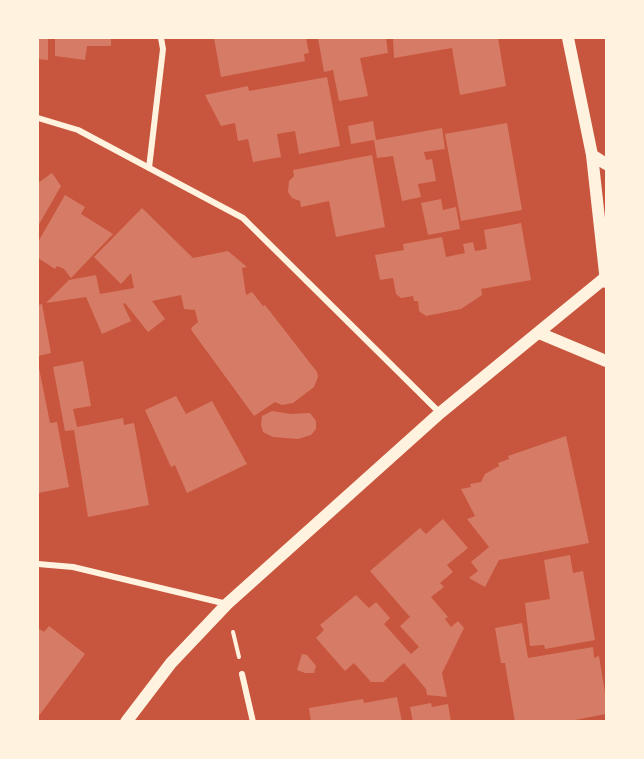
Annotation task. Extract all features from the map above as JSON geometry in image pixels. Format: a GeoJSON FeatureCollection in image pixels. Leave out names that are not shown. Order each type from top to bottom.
{"type":"FeatureCollection","features":[{"type":"Feature","properties":{"kind":"main road"},"geometry":{"type":"LineString","coordinates":[[126,722],[171,663],[227,604],[440,413],[606,280],[592,155],[568,38]]}},
{"type":"Feature","properties":{"kind":"main road"},"geometry":{"type":"LineString","coordinates":[[592,155],[606,164]]}},
{"type":"Feature","properties":{"kind":"main road"},"geometry":{"type":"LineString","coordinates":[[539,333],[606,361]]}},
{"type":"Feature","properties":{"kind":"street"},"geometry":{"type":"LineString","coordinates":[[149,168],[163,49],[161,38]]}},
{"type":"Feature","properties":{"kind":"street"},"geometry":{"type":"LineString","coordinates":[[38,118],[78,130],[243,218],[440,413]]}},
{"type":"Feature","properties":{"kind":"street"},"geometry":{"type":"LineString","coordinates":[[38,564],[73,567],[227,604]]}},
{"type":"Feature","properties":{"kind":"street"},"geometry":{"type":"LineString","coordinates":[[242,674],[253,722]]}},
{"type":"Feature","properties":{"kind":"path"},"geometry":{"type":"LineString","coordinates":[[227,604],[242,674]]}},
{"type":"Feature","properties":{"kind":"building"},"geometry":{"type":"Polygon","coordinates":[[[38,38],[48,38],[48,60],[38,59],[38,38]]]}},
{"type":"Feature","properties":{"kind":"building"},"geometry":{"type":"Polygon","coordinates":[[[55,38],[111,38],[111,46],[87,46],[85,60],[55,56],[55,38]]]}},
{"type":"Feature","properties":{"kind":"building"},"geometry":{"type":"Polygon","coordinates":[[[214,38],[306,38],[309,53],[304,54],[305,61],[221,77],[214,38]]]}},
{"type":"Feature","properties":{"kind":"building"},"geometry":{"type":"Polygon","coordinates":[[[318,38],[386,38],[388,53],[360,58],[368,96],[339,101],[333,70],[324,72],[318,38]]]}},
{"type":"Feature","properties":{"kind":"building"},"geometry":{"type":"Polygon","coordinates":[[[393,38],[498,38],[506,86],[460,95],[452,48],[394,58],[393,38]]]}},
{"type":"Feature","properties":{"kind":"building"},"geometry":{"type":"Polygon","coordinates":[[[327,77],[340,146],[299,154],[295,131],[277,134],[281,157],[253,162],[248,139],[238,141],[235,123],[221,126],[205,95],[248,86],[249,91],[327,77]]]}},
{"type":"Feature","properties":{"kind":"building"},"geometry":{"type":"Polygon","coordinates":[[[373,121],[376,140],[442,128],[445,149],[424,152],[426,160],[432,159],[436,181],[418,184],[421,197],[402,201],[393,156],[377,158],[374,140],[351,144],[348,126],[373,121]]]}},
{"type":"Feature","properties":{"kind":"building"},"geometry":{"type":"Polygon","coordinates":[[[507,123],[522,210],[461,221],[445,134],[507,123]]]}},
{"type":"Feature","properties":{"kind":"building"},"geometry":{"type":"Polygon","coordinates":[[[372,155],[385,227],[336,237],[329,201],[301,207],[300,201],[292,198],[288,192],[289,181],[294,176],[293,170],[372,155]]]}},
{"type":"Feature","properties":{"kind":"building"},"geometry":{"type":"Polygon","coordinates":[[[52,173],[61,186],[38,226],[38,183],[52,173]]]}},
{"type":"Feature","properties":{"kind":"building"},"geometry":{"type":"Polygon","coordinates":[[[65,195],[85,207],[81,214],[113,234],[71,278],[64,269],[57,266],[55,269],[38,258],[38,242],[65,195]]]}},
{"type":"Feature","properties":{"kind":"building"},"geometry":{"type":"Polygon","coordinates":[[[441,199],[443,210],[456,207],[460,229],[428,235],[421,203],[441,199]]]}},
{"type":"Feature","properties":{"kind":"building"},"geometry":{"type":"Polygon","coordinates":[[[142,208],[193,258],[228,251],[247,267],[242,268],[246,295],[252,292],[263,306],[265,305],[317,372],[318,377],[314,387],[293,403],[282,405],[275,402],[254,416],[192,331],[191,328],[198,322],[195,310],[184,309],[181,295],[152,301],[165,319],[148,332],[125,303],[123,304],[131,321],[102,334],[86,297],[46,303],[69,280],[96,275],[100,294],[134,288],[131,273],[121,284],[94,257],[142,208]]]}},
{"type":"Feature","properties":{"kind":"building"},"geometry":{"type":"Polygon","coordinates":[[[521,223],[531,280],[481,289],[482,295],[461,309],[426,316],[419,311],[418,301],[414,301],[413,296],[401,298],[396,294],[393,278],[380,280],[375,255],[404,250],[403,244],[442,237],[446,257],[465,253],[463,244],[473,242],[475,251],[487,249],[484,230],[521,223]]]}},
{"type":"Feature","properties":{"kind":"building"},"geometry":{"type":"Polygon","coordinates":[[[42,304],[51,353],[38,356],[38,305],[42,304]]]}},
{"type":"Feature","properties":{"kind":"building"},"geometry":{"type":"Polygon","coordinates":[[[83,361],[91,406],[73,409],[77,427],[123,418],[124,425],[134,423],[149,505],[88,517],[74,430],[65,431],[53,367],[83,361]]]}},
{"type":"Feature","properties":{"kind":"building"},"geometry":{"type":"Polygon","coordinates":[[[38,363],[50,423],[57,422],[69,487],[38,493],[38,363]]]}},
{"type":"Feature","properties":{"kind":"building"},"geometry":{"type":"Polygon","coordinates":[[[176,396],[186,414],[212,401],[247,464],[187,493],[175,465],[171,467],[145,410],[176,396]]]}},
{"type":"Feature","properties":{"kind":"building"},"geometry":{"type":"Polygon","coordinates":[[[272,411],[291,414],[310,413],[316,421],[316,429],[311,435],[298,439],[273,437],[263,432],[261,425],[262,416],[272,411]]]}},
{"type":"Feature","properties":{"kind":"building"},"geometry":{"type":"Polygon","coordinates":[[[566,436],[589,543],[499,560],[485,587],[469,578],[478,571],[471,562],[489,547],[467,519],[475,516],[461,489],[481,482],[485,474],[499,466],[498,463],[509,459],[508,456],[566,436]]]}},
{"type":"Feature","properties":{"kind":"building"},"geometry":{"type":"Polygon","coordinates":[[[443,519],[468,548],[447,565],[453,572],[440,583],[444,587],[431,597],[448,617],[445,619],[451,627],[458,621],[464,628],[442,673],[447,697],[427,695],[426,689],[404,663],[383,682],[371,682],[354,663],[345,671],[316,638],[324,630],[320,625],[356,595],[369,608],[376,602],[390,618],[384,624],[411,654],[419,647],[400,626],[410,617],[370,571],[420,528],[426,534],[443,519]]]}},
{"type":"Feature","properties":{"kind":"building"},"geometry":{"type":"Polygon","coordinates":[[[570,555],[573,573],[583,571],[595,640],[545,649],[544,645],[530,646],[525,603],[550,599],[544,560],[570,555]]]}},
{"type":"Feature","properties":{"kind":"building"},"geometry":{"type":"Polygon","coordinates":[[[522,623],[528,658],[593,647],[594,658],[599,656],[606,714],[564,722],[515,722],[505,663],[501,663],[495,628],[522,623]]]}},
{"type":"Feature","properties":{"kind":"building"},"geometry":{"type":"Polygon","coordinates":[[[49,626],[85,654],[38,717],[38,628],[44,632],[49,626]]]}},
{"type":"Feature","properties":{"kind":"building"},"geometry":{"type":"Polygon","coordinates":[[[302,654],[307,655],[316,666],[314,673],[297,670],[302,654]]]}},
{"type":"Feature","properties":{"kind":"building"},"geometry":{"type":"Polygon","coordinates":[[[397,697],[402,722],[311,722],[309,708],[363,699],[364,703],[397,697]]]}},
{"type":"Feature","properties":{"kind":"building"},"geometry":{"type":"Polygon","coordinates":[[[431,703],[432,707],[448,704],[451,722],[413,722],[410,707],[431,703]]]}}]}
